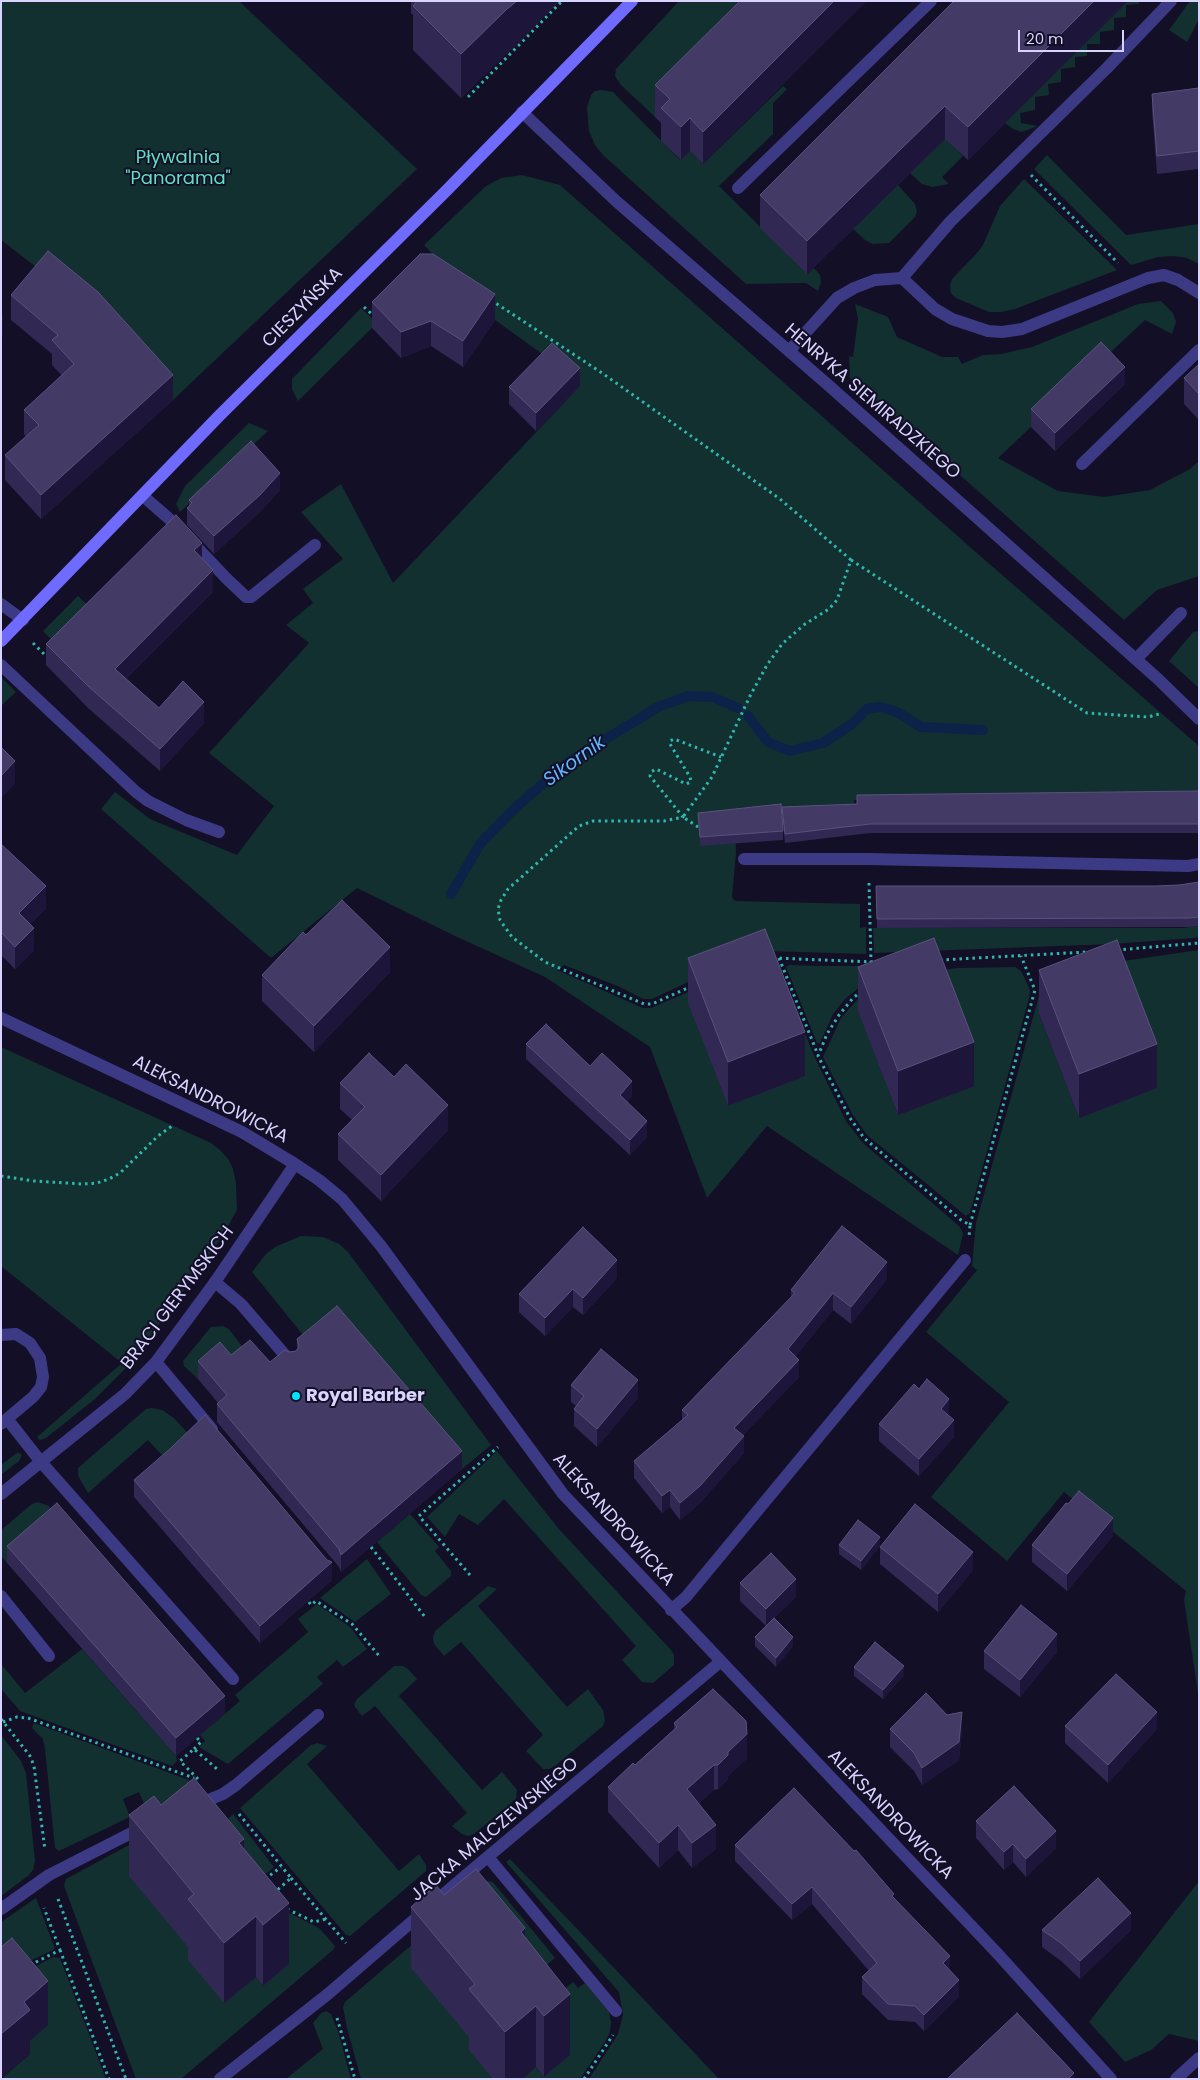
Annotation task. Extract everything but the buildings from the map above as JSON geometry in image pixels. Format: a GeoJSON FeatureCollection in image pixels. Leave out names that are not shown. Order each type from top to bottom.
{"type":"FeatureCollection","features":[{"type":"Feature","properties":{"kind":"street","name":"CIESZYŃSKA"},"geometry":{"type":"LineString","coordinates":[[1,642],[220,415],[446,191],[632,1]]}},
{"type":"Feature","properties":{"kind":"street"},"geometry":{"type":"LineString","coordinates":[[738,188],[931,1]]}},
{"type":"Feature","properties":{"kind":"street"},"geometry":{"type":"LineString","coordinates":[[789,351],[837,298],[854,288],[875,280],[902,278],[950,222],[1107,68],[1172,1]]}},
{"type":"Feature","properties":{"kind":"street","name":"HENRYKA SIEMIRADZKIEGO"},"geometry":{"type":"LineString","coordinates":[[522,112],[616,201],[789,351],[1136,659],[1199,719]]}},
{"type":"Feature","properties":{"kind":"street"},"geometry":{"type":"LineString","coordinates":[[902,278],[935,309],[952,319],[988,331],[1002,332],[1022,329],[1148,278],[1164,276],[1178,280],[1199,293]]}},
{"type":"Feature","properties":{"kind":"street"},"geometry":{"type":"LineString","coordinates":[[1082,464],[1199,350]]}},
{"type":"Feature","properties":{"kind":"street"},"geometry":{"type":"LineString","coordinates":[[143,496],[174,523],[246,597],[250,597],[316,545]]}},
{"type":"Feature","properties":{"kind":"street"},"geometry":{"type":"LineString","coordinates":[[1,604],[23,620]]}},
{"type":"Feature","properties":{"kind":"street"},"geometry":{"type":"LineString","coordinates":[[1136,659],[1181,614]]}},
{"type":"Feature","properties":{"kind":"street"},"geometry":{"type":"LineString","coordinates":[[1,665],[136,792],[148,801],[186,820],[219,832]]}},
{"type":"Feature","properties":{"kind":"street"},"geometry":{"type":"LineString","coordinates":[[744,859],[869,859],[1178,866],[1199,864]]}},
{"type":"Feature","properties":{"kind":"street","name":"ALEKSANDROWICKA"},"geometry":{"type":"LineString","coordinates":[[1,1018],[242,1132],[320,1180],[342,1199],[363,1222],[563,1494],[720,1662],[997,1952],[1111,2079]]}},
{"type":"Feature","properties":{"kind":"street","name":"BRACI GIERYMSKICH"},"geometry":{"type":"LineString","coordinates":[[1,1494],[125,1394],[156,1362],[215,1282],[295,1164]]}},
{"type":"Feature","properties":{"kind":"street"},"geometry":{"type":"LineString","coordinates":[[671,1610],[686,1597],[964,1260]]}},
{"type":"Feature","properties":{"kind":"street"},"geometry":{"type":"LineString","coordinates":[[215,1282],[241,1304],[291,1362]]}},
{"type":"Feature","properties":{"kind":"street"},"geometry":{"type":"LineString","coordinates":[[1,1335],[16,1334],[24,1338],[35,1350],[43,1367],[41,1387],[33,1398],[4,1422],[233,1679]]}},
{"type":"Feature","properties":{"kind":"street"},"geometry":{"type":"LineString","coordinates":[[156,1362],[218,1435]]}},
{"type":"Feature","properties":{"kind":"street"},"geometry":{"type":"LineString","coordinates":[[1,1596],[49,1656]]}},
{"type":"Feature","properties":{"kind":"street","name":"JACKA MALCZEWSKIEGO"},"geometry":{"type":"LineString","coordinates":[[220,2079],[462,1885],[488,1857],[720,1662]]}},
{"type":"Feature","properties":{"kind":"street"},"geometry":{"type":"LineString","coordinates":[[184,1809],[208,1806],[236,1785],[318,1714]]}},
{"type":"Feature","properties":{"kind":"street"},"geometry":{"type":"LineString","coordinates":[[1,1909],[49,1875],[153,1823]]}},
{"type":"Feature","properties":{"kind":"street"},"geometry":{"type":"LineString","coordinates":[[488,1857],[616,2011]]}},
{"type":"Feature","properties":{"kind":"street"},"geometry":{"type":"LineString","coordinates":[[1176,2079],[1199,2058]]}},
{"type":"Feature","properties":{"kind":"path"},"geometry":{"type":"LineString","coordinates":[[468,97],[562,1]]}},
{"type":"Feature","properties":{"kind":"path"},"geometry":{"type":"LineString","coordinates":[[1014,158],[1123,268],[1132,285]]}},
{"type":"Feature","properties":{"kind":"path"},"geometry":{"type":"LineString","coordinates":[[487,297],[602,373],[780,499],[851,560],[1087,713],[1148,717],[1187,707]]}},
{"type":"Feature","properties":{"kind":"path"},"geometry":{"type":"LineString","coordinates":[[364,306],[379,321]]}},
{"type":"Feature","properties":{"kind":"path"},"geometry":{"type":"LineString","coordinates":[[694,986],[652,1004],[644,1004],[545,962],[512,937],[500,920],[498,909],[501,900],[508,889],[579,826],[592,821],[664,821],[683,817],[702,791],[721,757],[767,665],[782,644],[805,624],[829,609],[837,600],[851,560]]}},
{"type":"Feature","properties":{"kind":"path"},"geometry":{"type":"LineString","coordinates":[[28,638],[51,660]]}},
{"type":"Feature","properties":{"kind":"path"},"geometry":{"type":"LineString","coordinates":[[704,831],[683,817],[650,776],[651,772],[656,769],[686,784],[691,782],[690,777],[670,744],[670,741],[674,739],[721,757]]}},
{"type":"Feature","properties":{"kind":"path"},"geometry":{"type":"LineString","coordinates":[[869,859],[871,962]]}},
{"type":"Feature","properties":{"kind":"path"},"geometry":{"type":"LineString","coordinates":[[1115,950],[1199,943]]}},
{"type":"Feature","properties":{"kind":"path"},"geometry":{"type":"LineString","coordinates":[[936,961],[1096,952]]}},
{"type":"Feature","properties":{"kind":"path"},"geometry":{"type":"LineString","coordinates":[[964,1260],[970,1225],[1035,990],[1021,956]]}},
{"type":"Feature","properties":{"kind":"path"},"geometry":{"type":"LineString","coordinates":[[771,958],[880,962]]}},
{"type":"Feature","properties":{"kind":"path"},"geometry":{"type":"LineString","coordinates":[[779,958],[818,1056],[850,1118],[864,1138],[961,1220],[970,1225]]}},
{"type":"Feature","properties":{"kind":"path"},"geometry":{"type":"LineString","coordinates":[[818,1056],[827,1034],[839,1015],[853,998],[867,987]]}},
{"type":"Feature","properties":{"kind":"path"},"geometry":{"type":"LineString","coordinates":[[1035,990],[1040,988]]}},
{"type":"Feature","properties":{"kind":"path"},"geometry":{"type":"LineString","coordinates":[[1,1176],[34,1181],[83,1184],[110,1179],[131,1164],[158,1136],[175,1124],[184,1106]]}},
{"type":"Feature","properties":{"kind":"path"},"geometry":{"type":"LineString","coordinates":[[470,1575],[419,1516],[498,1447]]}},
{"type":"Feature","properties":{"kind":"path"},"geometry":{"type":"LineString","coordinates":[[371,1548],[426,1617]]}},
{"type":"Feature","properties":{"kind":"path"},"geometry":{"type":"LineString","coordinates":[[309,1602],[311,1605],[316,1601],[352,1624],[381,1658]]}},
{"type":"Feature","properties":{"kind":"path"},"geometry":{"type":"LineString","coordinates":[[126,2079],[49,1875],[34,1766],[30,1756],[2,1721],[17,1717],[28,1718],[198,1779],[223,1794],[281,1867],[346,1943]]}},
{"type":"Feature","properties":{"kind":"path"},"geometry":{"type":"LineString","coordinates":[[196,1738],[201,1742],[180,1761],[198,1779]]}},
{"type":"Feature","properties":{"kind":"path"},"geometry":{"type":"LineString","coordinates":[[194,1749],[236,1785]]}},
{"type":"Feature","properties":{"kind":"path"},"geometry":{"type":"LineString","coordinates":[[264,1880],[281,1867]]}},
{"type":"Feature","properties":{"kind":"path"},"geometry":{"type":"LineString","coordinates":[[273,1894],[291,1878]]}},
{"type":"Feature","properties":{"kind":"path"},"geometry":{"type":"LineString","coordinates":[[35,1885],[109,2079]]}},
{"type":"Feature","properties":{"kind":"path"},"geometry":{"type":"LineString","coordinates":[[283,1907],[314,1922],[326,1920]]}},
{"type":"Feature","properties":{"kind":"path"},"geometry":{"type":"LineString","coordinates":[[28,1966],[60,1950]]}},
{"type":"Feature","properties":{"kind":"path"},"geometry":{"type":"LineString","coordinates":[[328,1994],[335,2010],[355,2079]]}},
{"type":"Feature","properties":{"kind":"path"},"geometry":{"type":"LineString","coordinates":[[584,2079],[613,2036],[617,2025],[616,2011]]}},
{"type":"Feature","properties":{"kind":"green space","name":"Pływalnia \"Panorama\""},"geometry":{"type":"Polygon","coordinates":[[[1,1],[239,1],[417,169],[173,400],[101,320],[1,240],[1,1]]]}},
{"type":"Feature","properties":{"kind":"green space"},"geometry":{"type":"Polygon","coordinates":[[[679,1],[773,1],[655,117],[621,85],[615,76],[616,69],[679,1]]]}},
{"type":"Feature","properties":{"kind":"green space"},"geometry":{"type":"Polygon","coordinates":[[[1128,1],[1139,1],[1139,4],[1126,5],[1126,17],[1114,18],[1114,30],[1100,32],[1100,44],[1087,44],[1087,56],[1075,57],[1075,67],[1061,69],[1061,82],[1048,84],[1049,95],[1035,97],[1035,110],[1020,113],[1021,123],[1038,126],[1022,132],[1013,129],[1005,123],[1128,1]]]}},
{"type":"Feature","properties":{"kind":"green space"},"geometry":{"type":"Polygon","coordinates":[[[1190,1],[1199,1],[1199,19],[1187,42],[1169,30],[1190,1]]]}},
{"type":"Feature","properties":{"kind":"green space"},"geometry":{"type":"Polygon","coordinates":[[[783,86],[787,89],[773,103],[773,134],[719,186],[808,274],[814,268],[820,275],[821,282],[818,291],[806,283],[746,284],[603,155],[595,145],[589,131],[587,107],[591,95],[595,91],[601,90],[613,92],[680,160],[690,151],[703,164],[783,86]]]}},
{"type":"Feature","properties":{"kind":"green space"},"geometry":{"type":"Polygon","coordinates":[[[946,138],[963,156],[942,177],[949,184],[932,187],[922,184],[910,173],[946,138]]]}},
{"type":"Feature","properties":{"kind":"green space"},"geometry":{"type":"Polygon","coordinates":[[[1047,155],[1126,235],[1199,224],[1199,264],[1187,258],[1174,256],[1158,257],[1131,265],[1034,169],[1047,155]]]}},
{"type":"Feature","properties":{"kind":"green space"},"geometry":{"type":"Polygon","coordinates":[[[522,175],[560,185],[978,554],[1199,746],[1199,797],[854,800],[854,811],[735,812],[736,853],[732,897],[735,901],[860,904],[860,928],[866,927],[866,954],[765,951],[746,955],[652,999],[643,999],[620,987],[564,965],[557,970],[643,1008],[651,1008],[700,987],[689,1003],[728,1106],[765,973],[778,967],[815,1058],[846,1121],[862,1142],[960,1227],[963,1234],[958,1255],[767,1126],[707,1198],[650,1047],[545,977],[357,888],[271,958],[101,809],[115,792],[150,819],[237,855],[274,806],[209,753],[309,643],[286,625],[313,603],[303,589],[343,559],[301,512],[341,484],[393,583],[580,386],[552,361],[495,320],[424,245],[486,186],[501,178],[522,175]]]}},
{"type":"Feature","properties":{"kind":"green space"},"geometry":{"type":"Polygon","coordinates":[[[1024,179],[1117,270],[1015,309],[989,312],[956,298],[951,293],[950,286],[952,279],[983,245],[1000,206],[1024,179]]]}},
{"type":"Feature","properties":{"kind":"green space"},"geometry":{"type":"Polygon","coordinates":[[[898,185],[915,204],[917,211],[915,217],[889,243],[873,244],[865,240],[853,229],[898,185]]]}},
{"type":"Feature","properties":{"kind":"green space"},"geometry":{"type":"Polygon","coordinates":[[[1161,301],[1173,313],[1176,322],[1172,334],[1145,320],[998,458],[1058,491],[1104,497],[1150,490],[1190,469],[1199,461],[1199,576],[1157,590],[1124,620],[850,378],[849,356],[853,357],[858,319],[855,304],[888,317],[897,337],[942,357],[958,357],[962,364],[983,355],[1001,354],[1032,347],[1138,304],[1161,301]]]}},
{"type":"Feature","properties":{"kind":"green space"},"geometry":{"type":"Polygon","coordinates":[[[361,308],[377,323],[298,401],[292,389],[292,379],[361,308]]]}},
{"type":"Feature","properties":{"kind":"green space"},"geometry":{"type":"Polygon","coordinates":[[[249,423],[268,431],[180,512],[176,504],[185,486],[249,423]]]}},
{"type":"Feature","properties":{"kind":"green space"},"geometry":{"type":"Polygon","coordinates":[[[78,596],[97,614],[61,650],[43,631],[78,596]]]}},
{"type":"Feature","properties":{"kind":"green space"},"geometry":{"type":"Polygon","coordinates":[[[1199,631],[1199,688],[1169,661],[1193,632],[1199,631]]]}},
{"type":"Feature","properties":{"kind":"green space"},"geometry":{"type":"Polygon","coordinates":[[[1,677],[16,692],[1,706],[1,677]]]}},
{"type":"Feature","properties":{"kind":"green space"},"geometry":{"type":"Polygon","coordinates":[[[1199,926],[1199,937],[1194,938],[1112,944],[874,953],[873,928],[1182,928],[1199,926]]]}},
{"type":"Feature","properties":{"kind":"green space"},"geometry":{"type":"Polygon","coordinates":[[[1199,950],[1199,1700],[1184,1600],[1186,1591],[1064,1492],[1007,1561],[931,1497],[1009,1402],[926,1332],[977,1270],[972,1266],[976,1223],[1039,996],[1044,994],[1039,1014],[1079,1118],[1156,1088],[1109,963],[1199,950]]]}},
{"type":"Feature","properties":{"kind":"green space"},"geometry":{"type":"Polygon","coordinates":[[[789,965],[886,966],[845,999],[833,1014],[820,1043],[817,1043],[786,967],[789,965]]]}},
{"type":"Feature","properties":{"kind":"green space"},"geometry":{"type":"Polygon","coordinates":[[[1015,967],[1021,971],[1030,990],[1029,998],[970,1213],[966,1216],[867,1135],[853,1115],[823,1057],[841,1018],[857,1000],[869,993],[859,1012],[898,1115],[974,1086],[935,971],[958,968],[1015,967]]]}},
{"type":"Feature","properties":{"kind":"green space"},"geometry":{"type":"Polygon","coordinates":[[[1,1047],[211,1143],[229,1160],[236,1183],[237,1210],[222,1237],[132,1362],[95,1399],[46,1438],[40,1440],[37,1437],[122,1363],[1,1266],[1,1047]]]}},
{"type":"Feature","properties":{"kind":"green space"},"geometry":{"type":"Polygon","coordinates":[[[301,1236],[323,1237],[339,1244],[348,1252],[491,1445],[462,1469],[337,1324],[311,1345],[252,1272],[266,1254],[275,1247],[301,1236]]]}},
{"type":"Feature","properties":{"kind":"green space"},"geometry":{"type":"Polygon","coordinates":[[[223,1326],[229,1329],[250,1357],[220,1360],[198,1379],[184,1366],[183,1361],[211,1327],[223,1326]]]}},
{"type":"Feature","properties":{"kind":"green space"},"geometry":{"type":"Polygon","coordinates":[[[146,1409],[162,1410],[174,1418],[195,1441],[170,1464],[148,1440],[88,1493],[78,1476],[78,1468],[146,1409]]]}},
{"type":"Feature","properties":{"kind":"green space"},"geometry":{"type":"Polygon","coordinates":[[[497,1451],[558,1528],[671,1650],[674,1655],[674,1665],[653,1683],[642,1682],[622,1660],[636,1646],[504,1499],[478,1525],[459,1514],[445,1537],[427,1517],[497,1451]]]}},
{"type":"Feature","properties":{"kind":"green space"},"geometry":{"type":"Polygon","coordinates":[[[18,1452],[22,1455],[19,1461],[1,1475],[1,1465],[18,1452]]]}},
{"type":"Feature","properties":{"kind":"green space"},"geometry":{"type":"Polygon","coordinates":[[[38,1502],[49,1506],[56,1515],[7,1563],[1,1556],[1,1530],[32,1504],[38,1502]]]}},
{"type":"Feature","properties":{"kind":"green space"},"geometry":{"type":"Polygon","coordinates":[[[410,1514],[439,1547],[435,1551],[451,1571],[451,1576],[426,1597],[421,1595],[377,1542],[410,1514]]]}},
{"type":"Feature","properties":{"kind":"green space"},"geometry":{"type":"Polygon","coordinates":[[[367,1559],[391,1594],[355,1622],[320,1598],[367,1559]]]}},
{"type":"Feature","properties":{"kind":"green space"},"geometry":{"type":"Polygon","coordinates":[[[488,1586],[497,1589],[478,1606],[567,1707],[588,1689],[603,1710],[605,1720],[603,1726],[549,1769],[543,1769],[526,1751],[543,1735],[461,1642],[444,1656],[434,1644],[435,1631],[488,1586]]]}},
{"type":"Feature","properties":{"kind":"green space"},"geometry":{"type":"Polygon","coordinates":[[[317,1604],[350,1627],[367,1649],[343,1667],[337,1660],[317,1677],[323,1684],[228,1764],[199,1747],[205,1741],[200,1735],[240,1701],[235,1695],[308,1632],[298,1619],[317,1604]]]}},
{"type":"Feature","properties":{"kind":"green space"},"geometry":{"type":"Polygon","coordinates":[[[82,1649],[176,1756],[177,1761],[172,1766],[20,1711],[1,1689],[1,1664],[25,1693],[82,1649]]]}},
{"type":"Feature","properties":{"kind":"green space"},"geometry":{"type":"Polygon","coordinates":[[[394,1666],[403,1666],[417,1679],[399,1696],[482,1790],[502,1772],[517,1790],[516,1799],[474,1834],[468,1836],[462,1834],[452,1826],[467,1813],[375,1706],[362,1716],[355,1707],[354,1704],[357,1699],[394,1666]]]}},
{"type":"Feature","properties":{"kind":"green space"},"geometry":{"type":"Polygon","coordinates":[[[34,1723],[197,1783],[202,1789],[147,1811],[139,1792],[123,1799],[130,1817],[59,1851],[55,1848],[45,1749],[43,1739],[32,1728],[34,1723]]]}},
{"type":"Feature","properties":{"kind":"green space"},"geometry":{"type":"Polygon","coordinates":[[[1,1735],[21,1761],[26,1773],[35,1861],[33,1870],[28,1876],[1,1896],[1,1735]]]}},
{"type":"Feature","properties":{"kind":"green space"},"geometry":{"type":"Polygon","coordinates":[[[317,1743],[327,1746],[307,1764],[399,1871],[419,1854],[426,1865],[426,1871],[350,1936],[346,1935],[240,1808],[311,1745],[317,1743]]]}},
{"type":"Feature","properties":{"kind":"green space"},"geometry":{"type":"Polygon","coordinates":[[[233,1814],[274,1867],[261,1878],[229,1825],[229,1818],[233,1814]]]}},
{"type":"Feature","properties":{"kind":"green space"},"geometry":{"type":"Polygon","coordinates":[[[142,1838],[194,1955],[224,2003],[256,1977],[263,1986],[276,1906],[319,1928],[335,1946],[333,1950],[181,2079],[136,2079],[64,1886],[66,1879],[142,1838]]]}},
{"type":"Feature","properties":{"kind":"green space"},"geometry":{"type":"Polygon","coordinates":[[[510,1859],[719,2079],[589,2079],[618,2034],[623,2015],[619,1992],[506,1862],[510,1859]]]}},
{"type":"Feature","properties":{"kind":"green space"},"geometry":{"type":"Polygon","coordinates":[[[1199,1881],[1199,2041],[1169,2034],[1151,2050],[1125,2062],[1089,2022],[1199,1881]]]}},
{"type":"Feature","properties":{"kind":"green space"},"geometry":{"type":"Polygon","coordinates":[[[483,1882],[493,1882],[555,1958],[542,1969],[483,1882]]]}},
{"type":"Feature","properties":{"kind":"green space"},"geometry":{"type":"Polygon","coordinates":[[[36,1898],[55,1949],[19,1966],[1,1981],[1,1922],[36,1898]]]}},
{"type":"Feature","properties":{"kind":"green space"},"geometry":{"type":"Polygon","coordinates":[[[457,1906],[475,2044],[493,2079],[361,2079],[347,2028],[343,2007],[345,2002],[457,1906]]]}},
{"type":"Feature","properties":{"kind":"green space"},"geometry":{"type":"Polygon","coordinates":[[[53,1957],[60,1958],[106,2079],[1,2079],[30,2054],[19,1975],[53,1957]]]}},
{"type":"Feature","properties":{"kind":"green space"},"geometry":{"type":"Polygon","coordinates":[[[573,1982],[578,1988],[585,1983],[609,2012],[610,2032],[605,2042],[580,2079],[522,2079],[536,2067],[544,2077],[536,2013],[573,1982]]]}},
{"type":"Feature","properties":{"kind":"green space"},"geometry":{"type":"Polygon","coordinates":[[[326,2011],[331,2014],[338,2031],[351,2079],[286,2079],[323,2049],[313,2023],[321,2013],[326,2011]]]}},
{"type":"Feature","properties":{"kind":"waterway","name":"Sikornik"},"geometry":{"type":"LineString","coordinates":[[451,894],[480,844],[514,809],[567,763],[658,707],[688,696],[712,697],[738,708]]}},
{"type":"Feature","properties":{"kind":"waterway"},"geometry":{"type":"LineString","coordinates":[[748,716],[768,742],[789,751],[823,743],[853,723],[867,709],[880,707],[897,712],[921,727],[983,730]]}},
{"type":"Feature","properties":{"kind":"place","name":"Royal Barber"},"geometry":{"type":"Point","coordinates":[296,1396]}}]}
